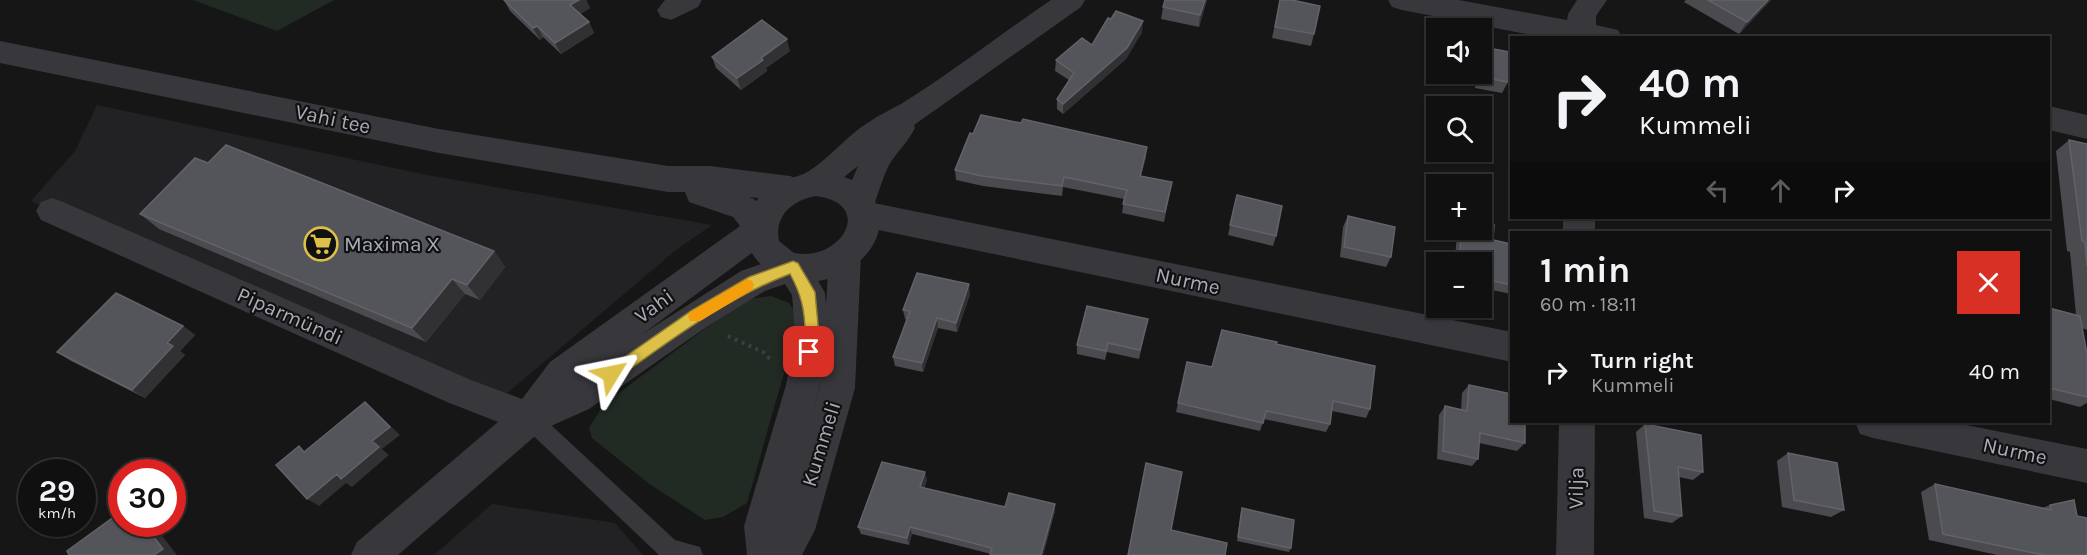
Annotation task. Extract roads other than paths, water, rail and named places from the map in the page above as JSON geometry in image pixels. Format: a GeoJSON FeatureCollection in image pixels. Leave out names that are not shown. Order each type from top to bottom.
{"type":"FeatureCollection","features":[{"type":"Feature","properties":{"kind":"street"},"geometry":{"type":"LineString","coordinates":[[912,112],[876,160],[861,208],[864,230],[857,244],[845,256],[819,267],[793,267],[779,261],[769,252],[763,241],[761,229],[768,208],[803,186],[878,131],[912,112],[1071,0]]}},
{"type":"Feature","properties":{"kind":"street"},"geometry":{"type":"LineString","coordinates":[[1402,0],[1590,36]]}},
{"type":"Feature","properties":{"kind":"street"},"geometry":{"type":"LineString","coordinates":[[1590,36],[1582,14],[1593,0]]}},
{"type":"Feature","properties":{"kind":"street","name":"Vahi tee"},"geometry":{"type":"LineString","coordinates":[[0,52],[439,141],[668,179],[710,179],[803,186]]}},
{"type":"Feature","properties":{"kind":"street"},"geometry":{"type":"LineString","coordinates":[[2050,118],[2087,128]]}},
{"type":"Feature","properties":{"kind":"street","name":"Vahi tee"},"geometry":{"type":"LineString","coordinates":[[668,179],[744,208],[761,229]]}},
{"type":"Feature","properties":{"kind":"street"},"geometry":{"type":"LineString","coordinates":[[803,186],[832,185],[851,194],[861,208]]}},
{"type":"Feature","properties":{"kind":"street","name":"Nurme"},"geometry":{"type":"LineString","coordinates":[[861,208],[1510,347]]}},
{"type":"Feature","properties":{"kind":"street","name":"Piparmündi"},"geometry":{"type":"LineString","coordinates":[[52,211],[459,391],[529,418]]}},
{"type":"Feature","properties":{"kind":"street","name":"Vahi"},"geometry":{"type":"LineString","coordinates":[[370,555],[529,418],[562,373],[761,229]]}},
{"type":"Feature","properties":{"kind":"street","name":"Kummeli"},"geometry":{"type":"LineString","coordinates":[[780,555],[796,530],[838,388],[845,256]]}},
{"type":"Feature","properties":{"kind":"street","name":"Vahi"},"geometry":{"type":"LineString","coordinates":[[529,418],[577,398],[696,316],[753,281],[793,267]]}},
{"type":"Feature","properties":{"kind":"street","name":"Kummeli"},"geometry":{"type":"LineString","coordinates":[[766,555],[763,526],[803,386],[812,335],[808,292],[793,267]]}},
{"type":"Feature","properties":{"kind":"street","name":"Vilja"},"geometry":{"type":"LineString","coordinates":[[1575,555],[1576,423]]}},
{"type":"Feature","properties":{"kind":"street","name":"Nurme"},"geometry":{"type":"LineString","coordinates":[[1878,423],[2087,466]]}},
{"type":"Feature","properties":{"kind":"lane"},"geometry":{"type":"LineString","coordinates":[[529,418],[669,549],[692,555]]}},
{"type":"Feature","properties":{"kind":"place","name":"Maxima X"},"geometry":{"type":"Point","coordinates":[321,244]}}]}
